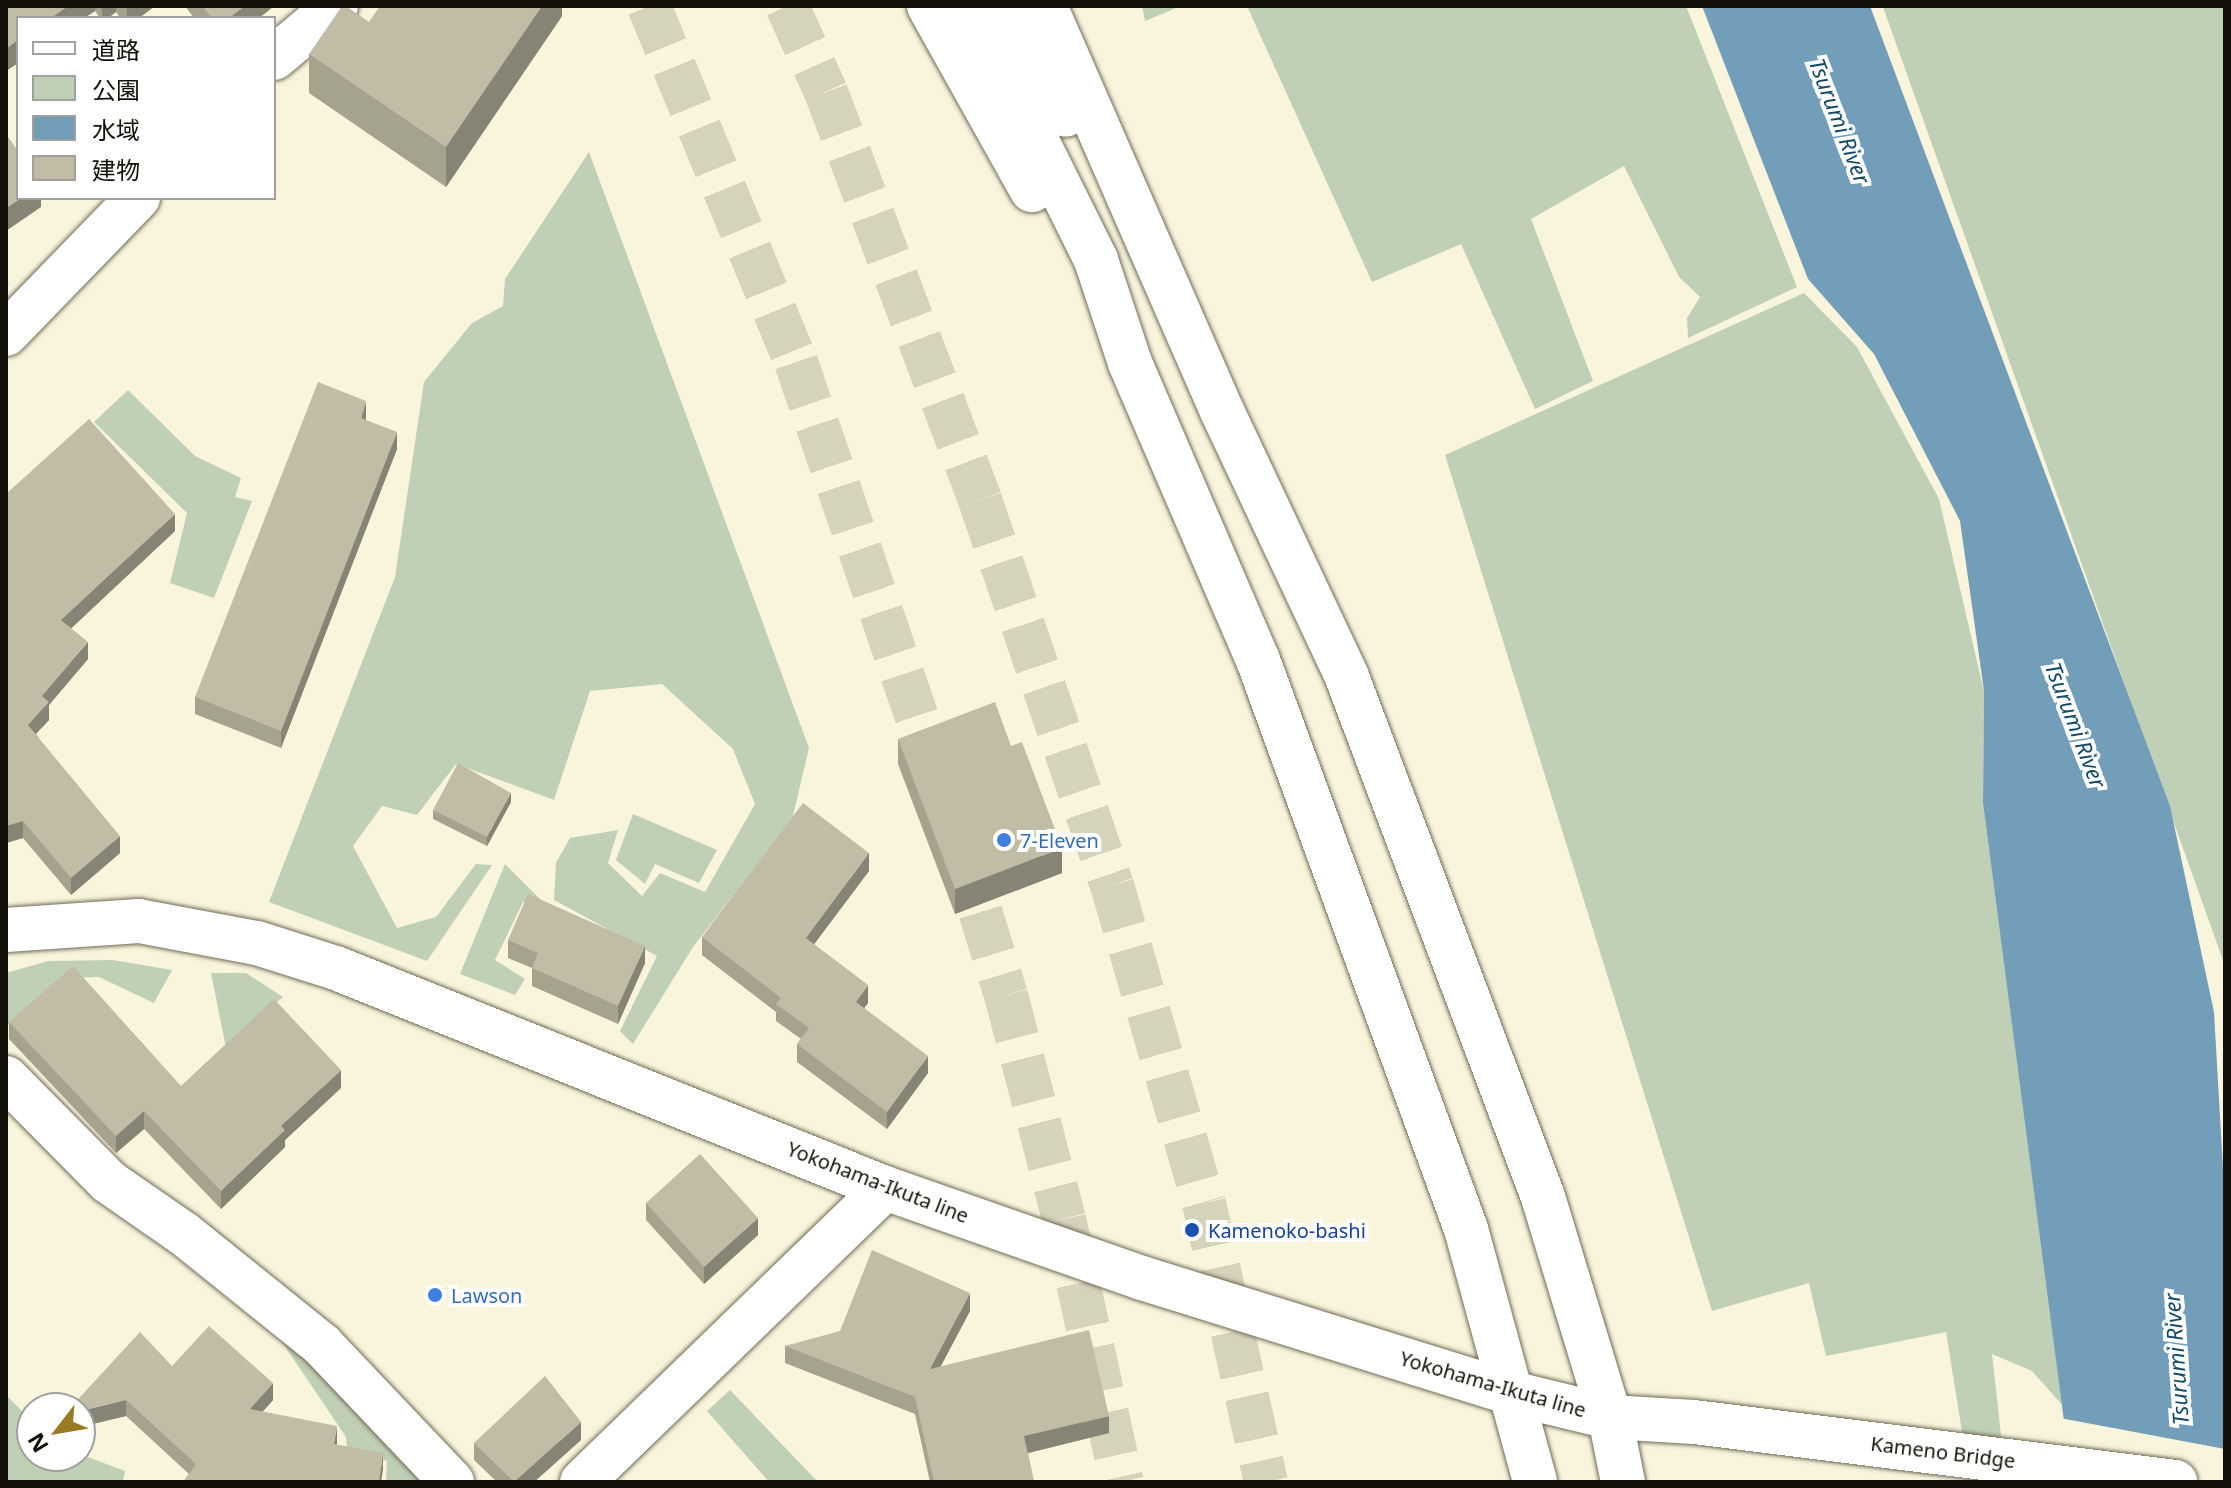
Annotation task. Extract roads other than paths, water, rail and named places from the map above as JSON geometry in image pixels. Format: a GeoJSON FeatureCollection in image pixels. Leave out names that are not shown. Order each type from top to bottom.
{"type":"FeatureCollection","features":[{"type":"Feature","properties":{"kind":"street"},"geometry":{"type":"LineString","coordinates":[[276,56],[336,6]]}},
{"type":"Feature","properties":{"kind":"street"},"geometry":{"type":"LineString","coordinates":[[929,6],[1130,363]]}},
{"type":"Feature","properties":{"kind":"street"},"geometry":{"type":"LineString","coordinates":[[970,6],[1096,260],[1130,363],[1258,660],[1347,891],[1466,1229],[1515,1394],[1535,1482]]}},
{"type":"Feature","properties":{"kind":"street"},"geometry":{"type":"LineString","coordinates":[[1008,6],[1222,411]]}},
{"type":"Feature","properties":{"kind":"street"},"geometry":{"type":"LineString","coordinates":[[1045,6],[1222,411],[1353,692],[1543,1197],[1610,1417],[1623,1482]]}},
{"type":"Feature","properties":{"kind":"street"},"geometry":{"type":"LineString","coordinates":[[6,334],[136,200]]}},
{"type":"Feature","properties":{"kind":"street","name":"Yokohama-Ikuta line"},"geometry":{"type":"LineString","coordinates":[[6,930],[139,921],[257,943],[336,968],[885,1188],[1142,1278],[1515,1394],[1610,1417],[1759,1430]]}},
{"type":"Feature","properties":{"kind":"street"},"geometry":{"type":"LineString","coordinates":[[6,1078],[109,1182],[184,1234],[322,1345],[452,1482]]}},
{"type":"Feature","properties":{"kind":"street"},"geometry":{"type":"LineString","coordinates":[[582,1482],[885,1188]]}},
{"type":"Feature","properties":{"kind":"street","name":"Kameno Bridge"},"geometry":{"type":"LineString","coordinates":[[1759,1430],[2175,1482]]}},
{"type":"Feature","properties":{"kind":"water","name":"Tsurumi River"},"geometry":{"type":"Polygon","coordinates":[[[1702,6],[1870,6],[2170,806],[2214,1012],[2225,1203],[2225,1482],[2072,1482],[1983,803],[1984,691],[1960,521],[1874,354],[1808,279],[1702,6]]]}},
{"type":"Feature","properties":{"kind":"tunnel"},"geometry":{"type":"LineString","coordinates":[[649,6],[796,362],[941,787]]}},
{"type":"Feature","properties":{"kind":"tunnel"},"geometry":{"type":"LineString","coordinates":[[787,6],[826,92],[980,500],[1112,885],[1204,1203],[1266,1482]]}},
{"type":"Feature","properties":{"kind":"tunnel"},"geometry":{"type":"LineString","coordinates":[[961,849],[1006,995],[1064,1219],[1122,1482]]}},
{"type":"Feature","properties":{"kind":"place","name":"7-Eleven"},"geometry":{"type":"Point","coordinates":[1004,840]}},
{"type":"Feature","properties":{"kind":"place","name":"Kamenoko-bashi"},"geometry":{"type":"Point","coordinates":[1192,1230]}},
{"type":"Feature","properties":{"kind":"place","name":"Lawson"},"geometry":{"type":"Point","coordinates":[435,1295]}}]}
